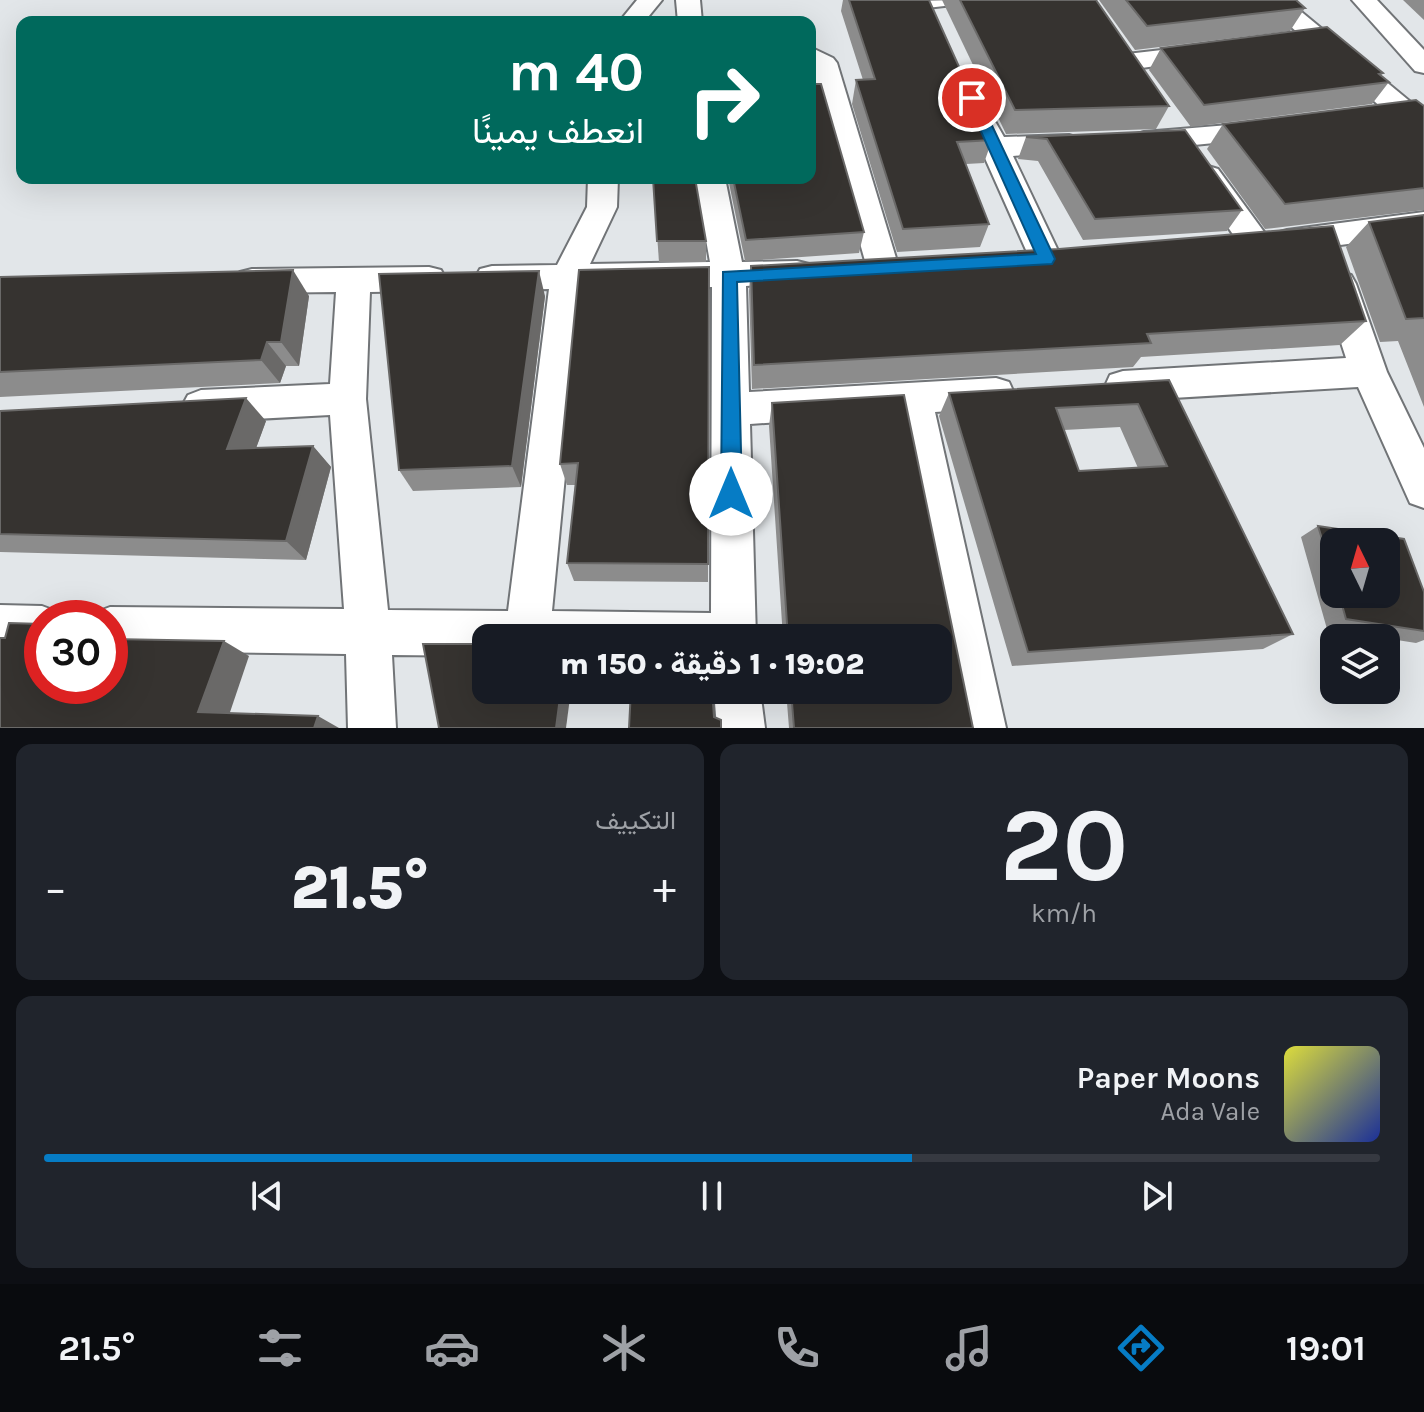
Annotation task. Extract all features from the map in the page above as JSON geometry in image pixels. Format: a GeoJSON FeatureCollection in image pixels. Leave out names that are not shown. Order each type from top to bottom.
{"type":"FeatureCollection","features":[{"type":"Feature","properties":{"kind":"street"},"geometry":{"type":"LineString","coordinates":[[636,16],[650,0]]}},
{"type":"Feature","properties":{"kind":"street"},"geometry":{"type":"LineString","coordinates":[[927,0],[942,14]]}},
{"type":"Feature","properties":{"kind":"street"},"geometry":{"type":"LineString","coordinates":[[1273,0],[1414,118]]}},
{"type":"Feature","properties":{"kind":"street"},"geometry":{"type":"LineString","coordinates":[[1364,0],[1424,65]]}},
{"type":"Feature","properties":{"kind":"street"},"geometry":{"type":"LineString","coordinates":[[1110,37],[1146,88]]}},
{"type":"Feature","properties":{"kind":"street"},"geometry":{"type":"LineString","coordinates":[[1288,42],[1318,38]]}},
{"type":"Feature","properties":{"kind":"street"},"geometry":{"type":"LineString","coordinates":[[1127,62],[1230,49]]}},
{"type":"Feature","properties":{"kind":"street"},"geometry":{"type":"LineString","coordinates":[[215,282],[729,277],[868,269],[824,63],[816,58]]}},
{"type":"Feature","properties":{"kind":"street"},"geometry":{"type":"LineString","coordinates":[[977,107],[1047,259]]}},
{"type":"Feature","properties":{"kind":"street"},"geometry":{"type":"LineString","coordinates":[[1164,114],[1241,245],[1424,223]]}},
{"type":"Feature","properties":{"kind":"street"},"geometry":{"type":"LineString","coordinates":[[1373,116],[1414,118]]}},
{"type":"Feature","properties":{"kind":"street"},"geometry":{"type":"LineString","coordinates":[[995,147],[1182,140],[1297,128]]}},
{"type":"Feature","properties":{"kind":"street"},"geometry":{"type":"LineString","coordinates":[[528,624],[567,278],[602,207],[603,184]]}},
{"type":"Feature","properties":{"kind":"street"},"geometry":{"type":"LineString","coordinates":[[711,184],[729,277],[732,624]]}},
{"type":"Feature","properties":{"kind":"street"},"geometry":{"type":"LineString","coordinates":[[1324,237],[1369,372],[1424,490]]}},
{"type":"Feature","properties":{"kind":"street"},"geometry":{"type":"LineString","coordinates":[[354,279],[347,399],[368,633],[372,728]]}},
{"type":"Feature","properties":{"kind":"street"},"geometry":{"type":"LineString","coordinates":[[1086,388],[1369,372]]}},
{"type":"Feature","properties":{"kind":"street"},"geometry":{"type":"LineString","coordinates":[[731,409],[1023,392]]}},
{"type":"Feature","properties":{"kind":"street"},"geometry":{"type":"LineString","coordinates":[[913,398],[982,728]]}},
{"type":"Feature","properties":{"kind":"street"},"geometry":{"type":"LineString","coordinates":[[173,407],[347,399]]}},
{"type":"Feature","properties":{"kind":"street"},"geometry":{"type":"LineString","coordinates":[[0,627],[24,628]]}},
{"type":"Feature","properties":{"kind":"street"},"geometry":{"type":"LineString","coordinates":[[128,629],[472,634]]}},
{"type":"Feature","properties":{"kind":"street"},"geometry":{"type":"LineString","coordinates":[[738,704],[741,728]]}},
{"type":"Feature","properties":{"kind":"building"},"geometry":{"type":"Polygon","coordinates":[[[849,0],[929,0],[992,140],[957,142],[989,224],[903,229],[856,80],[875,79],[849,0]]]}},
{"type":"Feature","properties":{"kind":"building"},"geometry":{"type":"Polygon","coordinates":[[[960,0],[1096,0],[1169,106],[1015,110],[960,0]]]}},
{"type":"Feature","properties":{"kind":"building"},"geometry":{"type":"Polygon","coordinates":[[[1126,0],[1296,0],[1305,8],[1147,26],[1126,0]]]}},
{"type":"Feature","properties":{"kind":"building"},"geometry":{"type":"Polygon","coordinates":[[[1327,27],[1383,73],[1379,74],[1389,82],[1204,105],[1161,48],[1327,27]]]}},
{"type":"Feature","properties":{"kind":"building"},"geometry":{"type":"Polygon","coordinates":[[[816,84],[821,84],[864,232],[746,240],[734,184],[816,184],[816,84]]]}},
{"type":"Feature","properties":{"kind":"building"},"geometry":{"type":"Polygon","coordinates":[[[1416,100],[1424,106],[1424,188],[1285,204],[1223,124],[1416,100]]]}},
{"type":"Feature","properties":{"kind":"building"},"geometry":{"type":"Polygon","coordinates":[[[1185,130],[1242,210],[1095,219],[1047,139],[1026,137],[1185,130]]]}},
{"type":"Feature","properties":{"kind":"building"},"geometry":{"type":"Polygon","coordinates":[[[653,184],[696,184],[706,241],[657,241],[653,184]]]}},
{"type":"Feature","properties":{"kind":"building"},"geometry":{"type":"Polygon","coordinates":[[[1424,215],[1424,318],[1406,319],[1369,222],[1424,215]]]}},
{"type":"Feature","properties":{"kind":"building"},"geometry":{"type":"Polygon","coordinates":[[[1333,226],[1366,321],[1147,334],[1151,343],[754,365],[751,266],[1059,249],[1333,226]]]}},
{"type":"Feature","properties":{"kind":"building"},"geometry":{"type":"Polygon","coordinates":[[[709,267],[708,564],[567,563],[578,463],[560,464],[579,270],[709,267]]]}},
{"type":"Feature","properties":{"kind":"building"},"geometry":{"type":"Polygon","coordinates":[[[293,270],[281,342],[267,342],[261,360],[0,372],[0,277],[293,270]]]}},
{"type":"Feature","properties":{"kind":"building"},"geometry":{"type":"Polygon","coordinates":[[[539,271],[512,466],[399,470],[379,274],[539,271]]]}},
{"type":"Feature","properties":{"kind":"building"},"geometry":{"type":"Polygon","coordinates":[[[1169,380],[1293,634],[1028,652],[949,393],[1169,380]],[[1138,404],[1056,408],[1079,471],[1167,466],[1138,404]]]}},
{"type":"Feature","properties":{"kind":"building"},"geometry":{"type":"Polygon","coordinates":[[[904,395],[951,624],[787,624],[772,403],[904,395]]]}},
{"type":"Feature","properties":{"kind":"building"},"geometry":{"type":"Polygon","coordinates":[[[246,398],[227,449],[313,446],[286,541],[0,534],[0,411],[246,398]]]}},
{"type":"Feature","properties":{"kind":"building"},"geometry":{"type":"Polygon","coordinates":[[[1400,538],[1404,539],[1424,592],[1424,631],[1400,627],[1400,624],[1346,619],[1343,608],[1400,608],[1400,538]]]}},
{"type":"Feature","properties":{"kind":"building"},"geometry":{"type":"Polygon","coordinates":[[[9,623],[24,623],[24,704],[128,704],[128,639],[224,641],[198,712],[318,716],[314,728],[0,728],[0,638],[5,638],[9,623]]]}},
{"type":"Feature","properties":{"kind":"building"},"geometry":{"type":"Polygon","coordinates":[[[952,627],[973,728],[794,728],[792,704],[952,704],[952,627]]]}},
{"type":"Feature","properties":{"kind":"building"},"geometry":{"type":"Polygon","coordinates":[[[423,644],[472,644],[472,704],[559,704],[556,728],[439,728],[423,644]]]}},
{"type":"Feature","properties":{"kind":"building"},"geometry":{"type":"Polygon","coordinates":[[[630,704],[713,704],[714,717],[721,720],[721,728],[629,728],[630,704]]]}},
{"type":"Feature","properties":{"kind":"route"},"geometry":{"type":"LineString","coordinates":[[731,494],[729,277],[1046,259],[972,98]]}}]}
